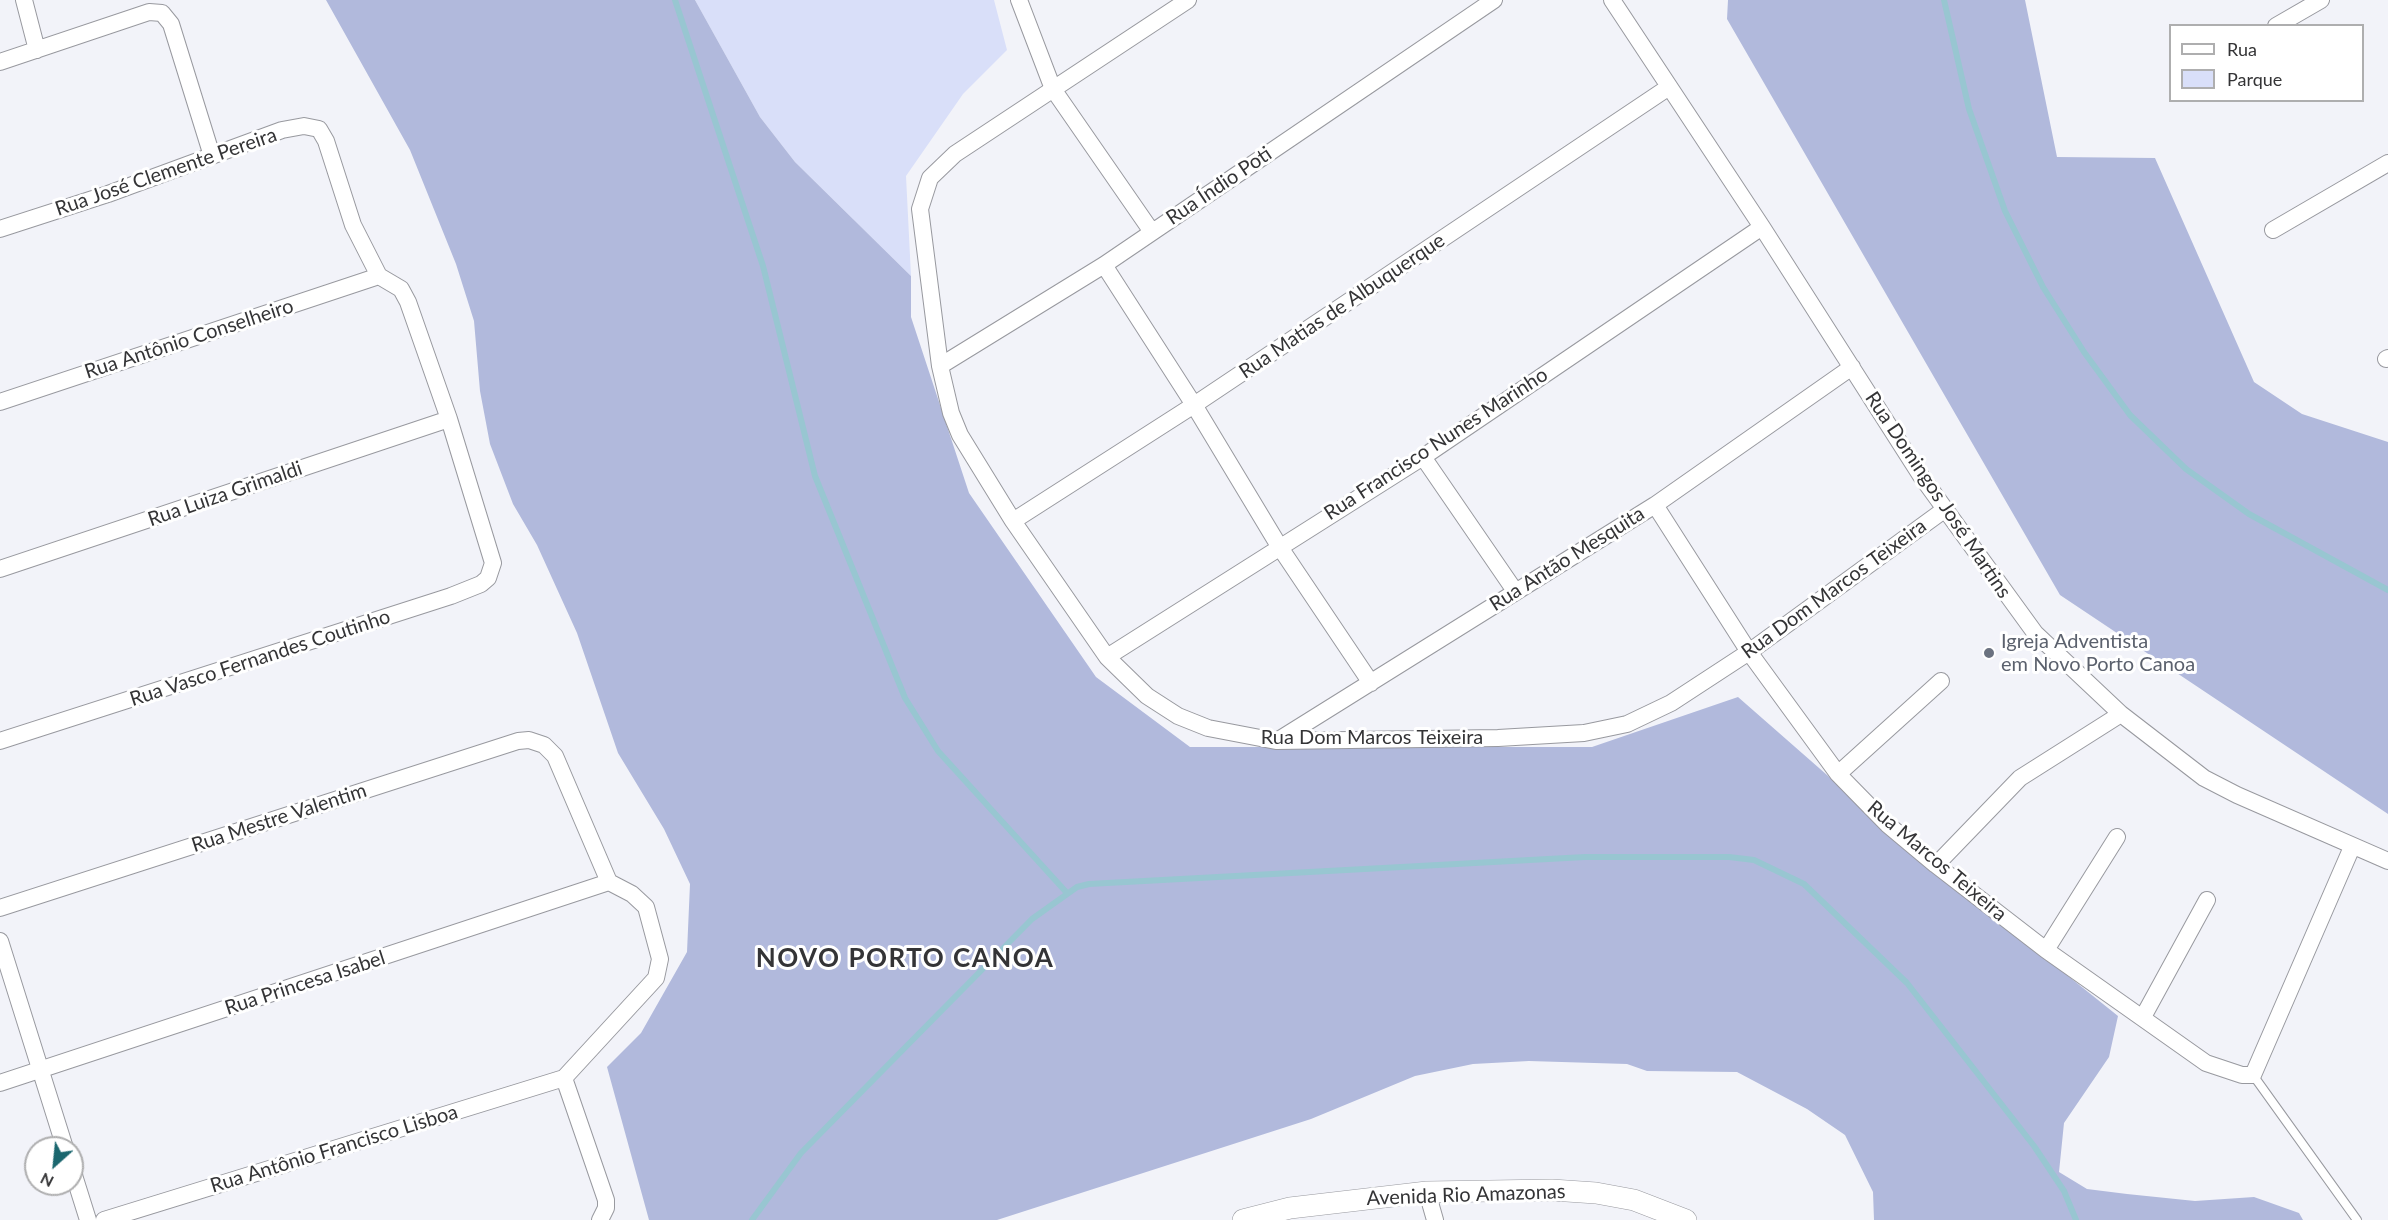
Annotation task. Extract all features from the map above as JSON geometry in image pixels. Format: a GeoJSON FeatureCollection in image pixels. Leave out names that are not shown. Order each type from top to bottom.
{"type":"FeatureCollection","features":[{"type":"Feature","properties":{"kind":"street"},"geometry":{"type":"LineString","coordinates":[[24,0],[37,50]]}},
{"type":"Feature","properties":{"kind":"street"},"geometry":{"type":"LineString","coordinates":[[1019,0],[1053,89],[1152,232]]}},
{"type":"Feature","properties":{"kind":"street","name":"Rua Dom Marcos Teixeira"},"geometry":{"type":"LineString","coordinates":[[1188,0],[955,154],[930,178],[920,209],[940,366],[951,413],[960,435],[1012,521],[1107,657],[1147,696],[1178,716],[1208,728],[1276,741],[1498,738],[1584,733],[1627,724],[1650,715],[1749,652],[1944,510]]}},
{"type":"Feature","properties":{"kind":"street","name":"Rua Índio Poti"},"geometry":{"type":"LineString","coordinates":[[940,366],[1104,264],[1494,0]]}},
{"type":"Feature","properties":{"kind":"street","name":"Rua Domingos José Martins"},"geometry":{"type":"LineString","coordinates":[[1612,0],[1762,227],[1944,510],[2035,633],[2121,714],[2204,778],[2352,847],[2388,861]]}},
{"type":"Feature","properties":{"kind":"street"},"geometry":{"type":"LineString","coordinates":[[2279,24],[2321,0]]}},
{"type":"Feature","properties":{"kind":"street"},"geometry":{"type":"LineString","coordinates":[[0,62],[149,12],[162,13],[171,24],[212,156]]}},
{"type":"Feature","properties":{"kind":"street","name":"Rua Matias de Albuquerque"},"geometry":{"type":"LineString","coordinates":[[1012,521],[1194,405],[1670,87]]}},
{"type":"Feature","properties":{"kind":"street","name":"Rua José Clemente Pereira"},"geometry":{"type":"LineString","coordinates":[[0,229],[282,130],[304,126],[319,129],[326,141],[352,225],[379,276]]}},
{"type":"Feature","properties":{"kind":"street"},"geometry":{"type":"LineString","coordinates":[[2273,230],[2388,163]]}},
{"type":"Feature","properties":{"kind":"street","name":"Rua Francisco Nunes Marinho"},"geometry":{"type":"LineString","coordinates":[[1107,657],[1279,546],[1423,457],[1762,227]]}},
{"type":"Feature","properties":{"kind":"street"},"geometry":{"type":"LineString","coordinates":[[1104,264],[1194,405],[1279,546],[1371,683]]}},
{"type":"Feature","properties":{"kind":"street"},"geometry":{"type":"LineString","coordinates":[[379,276],[404,293],[449,419]]}},
{"type":"Feature","properties":{"kind":"street","name":"Rua Antônio Conselheiro"},"geometry":{"type":"LineString","coordinates":[[0,402],[379,276]]}},
{"type":"Feature","properties":{"kind":"street","name":"Rua Antão Mesquita"},"geometry":{"type":"LineString","coordinates":[[1276,741],[1655,504],[1852,367]]}},
{"type":"Feature","properties":{"kind":"street","name":"Rua Vasco Fernandes Coutinho"},"geometry":{"type":"LineString","coordinates":[[0,741],[451,597],[488,578],[493,563],[449,419]]}},
{"type":"Feature","properties":{"kind":"street","name":"Rua Luiza Grimaldi"},"geometry":{"type":"LineString","coordinates":[[0,569],[449,419]]}},
{"type":"Feature","properties":{"kind":"street"},"geometry":{"type":"LineString","coordinates":[[1423,457],[1515,591]]}},
{"type":"Feature","properties":{"kind":"street","name":"Rua Marcos Teixeira"},"geometry":{"type":"LineString","coordinates":[[1655,504],[1749,652],[1838,774],[1887,824],[2046,950],[2206,1063],[2235,1073],[2253,1075]]}},
{"type":"Feature","properties":{"kind":"street"},"geometry":{"type":"LineString","coordinates":[[1838,774],[1941,681]]}},
{"type":"Feature","properties":{"kind":"street"},"geometry":{"type":"LineString","coordinates":[[1936,865],[2020,778],[2121,714]]}},
{"type":"Feature","properties":{"kind":"street","name":"Rua Mestre Valentim"},"geometry":{"type":"LineString","coordinates":[[0,908],[518,741],[536,741],[551,750],[555,756],[609,882]]}},
{"type":"Feature","properties":{"kind":"street"},"geometry":{"type":"LineString","coordinates":[[2046,950],[2117,837]]}},
{"type":"Feature","properties":{"kind":"street"},"geometry":{"type":"LineString","coordinates":[[2253,1075],[2352,847]]}},
{"type":"Feature","properties":{"kind":"street"},"geometry":{"type":"LineString","coordinates":[[600,1220],[606,1208],[604,1193],[564,1078],[649,987],[660,969],[660,959],[646,907],[632,894],[609,882]]}},
{"type":"Feature","properties":{"kind":"street","name":"Rua Princesa Isabel"},"geometry":{"type":"LineString","coordinates":[[0,1083],[609,882]]}},
{"type":"Feature","properties":{"kind":"street"},"geometry":{"type":"LineString","coordinates":[[2143,1017],[2207,900]]}},
{"type":"Feature","properties":{"kind":"street"},"geometry":{"type":"LineString","coordinates":[[0,941],[61,1136]]}},
{"type":"Feature","properties":{"kind":"street","name":"Rua Antônio Francisco Lisboa"},"geometry":{"type":"LineString","coordinates":[[104,1220],[564,1078]]}},
{"type":"Feature","properties":{"kind":"street","name":"Avenida Rio Amazonas"},"geometry":{"type":"LineString","coordinates":[[1243,1220],[1290,1208],[1427,1192],[1552,1190],[1596,1193],[1634,1200],[1686,1220]]}},
{"type":"Feature","properties":{"kind":"street"},"geometry":{"type":"LineString","coordinates":[[1427,1192],[1435,1220]]}},
{"type":"Feature","properties":{"kind":"street"},"geometry":{"type":"LineString","coordinates":[[80,1196],[88,1220]]}},
{"type":"Feature","properties":{"kind":"lane"},"geometry":{"type":"LineString","coordinates":[[2253,1075],[2357,1220]]}},
{"type":"Feature","properties":{"kind":"green space"},"geometry":{"type":"Polygon","coordinates":[[[695,0],[994,0],[1007,50],[963,94],[906,176],[911,276],[795,162],[760,117],[695,0]]]}},
{"type":"Feature","properties":{"kind":"shaded area"},"geometry":{"type":"Polygon","coordinates":[[[326,0],[695,0],[760,117],[795,162],[911,276],[911,317],[969,493],[1096,677],[1190,747],[1592,747],[1738,697],[1932,867],[2118,1016],[2109,1057],[2064,1123],[2059,1172],[2087,1189],[2195,1201],[2254,1197],[2299,1213],[2303,1220],[1874,1220],[1873,1192],[1845,1135],[1807,1109],[1737,1072],[1647,1071],[1627,1064],[1529,1061],[1473,1064],[1415,1076],[1311,1119],[997,1220],[649,1220],[607,1067],[641,1033],[687,952],[690,884],[664,829],[618,753],[577,633],[537,545],[513,504],[490,444],[480,391],[474,321],[456,264],[410,150],[326,0]]]}},
{"type":"Feature","properties":{"kind":"shaded area"},"geometry":{"type":"Polygon","coordinates":[[[1728,0],[2025,0],[2057,157],[2155,158],[2254,382],[2302,414],[2388,442],[2388,814],[2060,595],[1727,19],[1728,0]]]}},
{"type":"Feature","properties":{"kind":"waterway"},"geometry":{"type":"LineString","coordinates":[[675,0],[763,266],[815,476],[905,698],[938,751],[1067,893]]}},
{"type":"Feature","properties":{"kind":"waterway"},"geometry":{"type":"LineString","coordinates":[[1944,0],[1969,109],[2005,211],[2043,287],[2084,352],[2130,415],[2186,469],[2249,514],[2388,590]]}},
{"type":"Feature","properties":{"kind":"waterway"},"geometry":{"type":"LineString","coordinates":[[752,1220],[801,1153],[1032,919],[1077,887],[1089,884],[1585,857],[1729,857],[1754,860],[1804,884],[1907,983],[2034,1146],[2064,1191],[2076,1220]]}},
{"type":"Feature","properties":{"kind":"place","name":"Igreja Adventista em Novo Porto Canoa"},"geometry":{"type":"Point","coordinates":[1989,653]}},
{"type":"Feature","properties":{"kind":"district","name":"NOVO PORTO CANOA"},"geometry":{"type":"Point","coordinates":[905,959]}}]}
